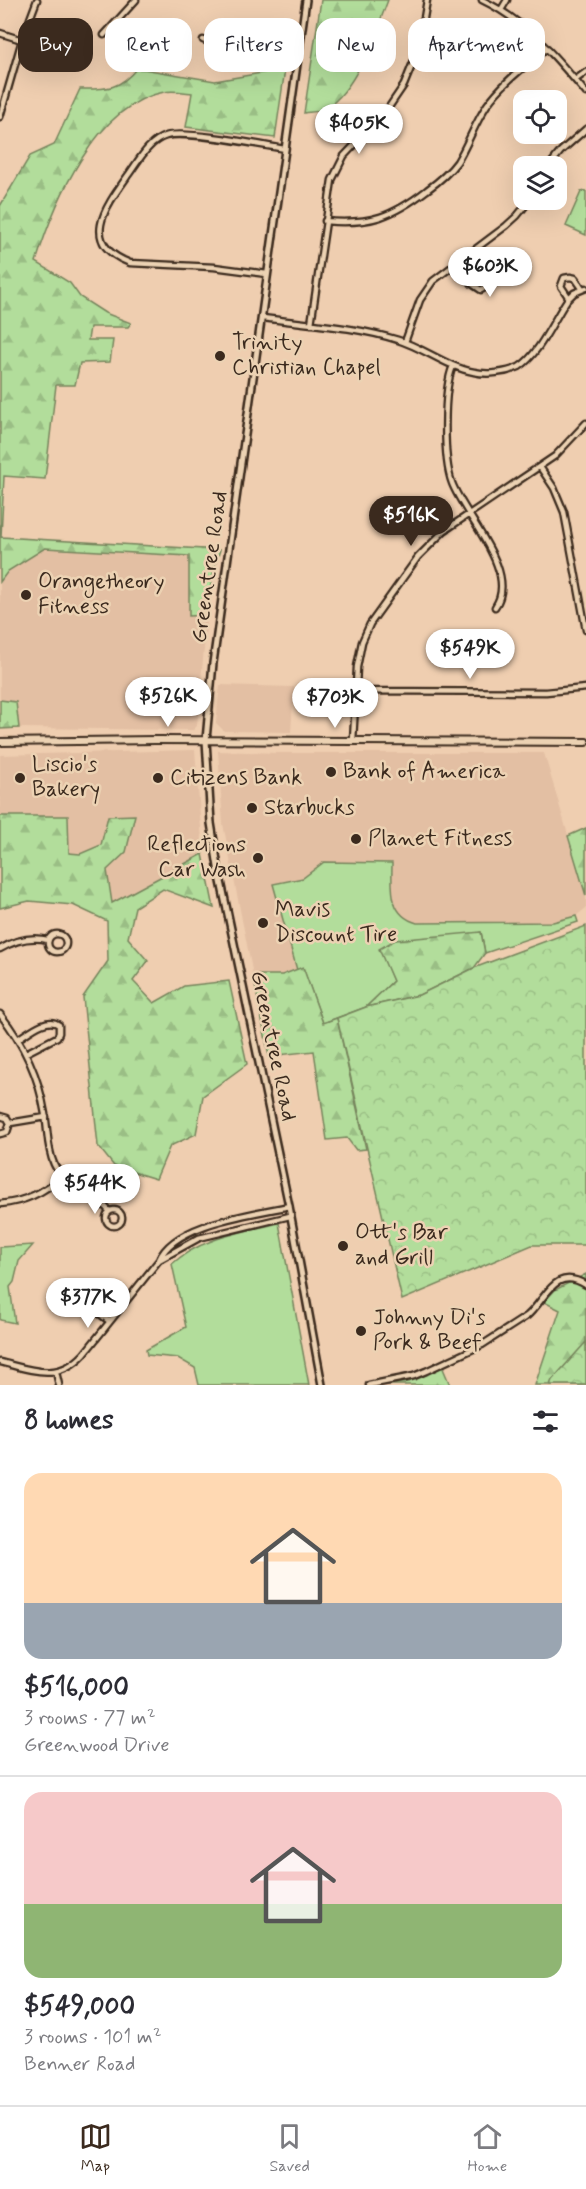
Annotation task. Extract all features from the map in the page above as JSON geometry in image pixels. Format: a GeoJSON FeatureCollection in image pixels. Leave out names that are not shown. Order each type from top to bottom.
{"type":"FeatureCollection","features":[{"type":"Feature","properties":{"kind":"main road"},"geometry":{"type":"LineString","coordinates":[[0,742],[206,740],[586,742]]}},
{"type":"Feature","properties":{"kind":"street"},"geometry":{"type":"LineString","coordinates":[[30,18],[37,0]]}},
{"type":"Feature","properties":{"kind":"street"},"geometry":{"type":"LineString","coordinates":[[104,35],[136,0]]}},
{"type":"Feature","properties":{"kind":"street","name":"Greentree Road"},"geometry":{"type":"LineString","coordinates":[[303,18],[306,0]]}},
{"type":"Feature","properties":{"kind":"street"},"geometry":{"type":"LineString","coordinates":[[310,324],[332,180],[337,168],[352,147],[385,113],[408,77],[419,48],[427,0]]}},
{"type":"Feature","properties":{"kind":"street"},"geometry":{"type":"LineString","coordinates":[[482,0],[528,29],[586,93]]}},
{"type":"Feature","properties":{"kind":"street"},"geometry":{"type":"LineString","coordinates":[[501,10],[507,0]]}},
{"type":"Feature","properties":{"kind":"street"},"geometry":{"type":"LineString","coordinates":[[0,33],[18,39]]}},
{"type":"Feature","properties":{"kind":"street"},"geometry":{"type":"LineString","coordinates":[[326,220],[355,222],[384,217],[404,207],[434,185],[456,162],[495,94],[547,48]]}},
{"type":"Feature","properties":{"kind":"street"},"geometry":{"type":"LineString","coordinates":[[0,117],[18,54]]}},
{"type":"Feature","properties":{"kind":"street","name":"Greentree Road"},"geometry":{"type":"LineString","coordinates":[[295,72],[213,663],[206,740],[210,813],[218,867],[289,1206],[322,1385]]}},
{"type":"Feature","properties":{"kind":"street"},"geometry":{"type":"LineString","coordinates":[[575,80],[586,72]]}},
{"type":"Feature","properties":{"kind":"street"},"geometry":{"type":"LineString","coordinates":[[557,156],[586,129]]}},
{"type":"Feature","properties":{"kind":"street"},"geometry":{"type":"LineString","coordinates":[[267,274],[214,267],[130,263],[107,248],[101,234],[101,218],[107,204],[147,149],[166,136],[184,134],[285,149]]}},
{"type":"Feature","properties":{"kind":"street"},"geometry":{"type":"LineString","coordinates":[[405,342],[418,304],[433,281],[512,221],[521,210]]}},
{"type":"Feature","properties":{"kind":"street"},"geometry":{"type":"LineString","coordinates":[[457,263],[475,288],[484,289],[485,280],[467,255]]}},
{"type":"Feature","properties":{"kind":"street"},"geometry":{"type":"LineString","coordinates":[[262,318],[370,333],[405,342],[453,366],[479,373],[497,373],[518,367],[536,349],[569,298],[584,288],[576,278],[564,278],[561,286],[569,298]]}},
{"type":"Feature","properties":{"kind":"street"},"geometry":{"type":"LineString","coordinates":[[453,366],[449,383],[447,461],[454,489],[488,544],[496,565],[501,597],[495,608]]}},
{"type":"Feature","properties":{"kind":"street"},"geometry":{"type":"LineString","coordinates":[[354,741],[358,655],[370,624],[421,552],[440,534],[540,467],[568,443],[586,423]]}},
{"type":"Feature","properties":{"kind":"street"},"geometry":{"type":"LineString","coordinates":[[540,467],[556,492],[567,520],[586,630]]}},
{"type":"Feature","properties":{"kind":"street"},"geometry":{"type":"LineString","coordinates":[[355,691],[546,692],[586,688]]}},
{"type":"Feature","properties":{"kind":"street"},"geometry":{"type":"LineString","coordinates":[[54,934],[61,934],[66,944],[63,949],[55,952],[49,946],[48,940],[54,934]]}},
{"type":"Feature","properties":{"kind":"street"},"geometry":{"type":"LineString","coordinates":[[0,949],[27,938],[48,940]]}},
{"type":"Feature","properties":{"kind":"street"},"geometry":{"type":"LineString","coordinates":[[0,1014],[26,1053],[38,1085],[46,1117],[51,1157],[62,1176],[73,1187],[102,1203],[109,1211]]}},
{"type":"Feature","properties":{"kind":"street"},"geometry":{"type":"LineString","coordinates":[[18,1039],[48,1022],[56,1022],[59,1025],[57,1037],[26,1053]]}},
{"type":"Feature","properties":{"kind":"street"},"geometry":{"type":"LineString","coordinates":[[0,1116],[7,1118],[10,1123]]}},
{"type":"Feature","properties":{"kind":"street"},"geometry":{"type":"LineString","coordinates":[[10,1123],[46,1117]]}},
{"type":"Feature","properties":{"kind":"street"},"geometry":{"type":"LineString","coordinates":[[0,1134],[7,1132],[10,1123]]}},
{"type":"Feature","properties":{"kind":"street"},"geometry":{"type":"LineString","coordinates":[[0,1204],[21,1200],[38,1193],[62,1176]]}},
{"type":"Feature","properties":{"kind":"street"},"geometry":{"type":"LineString","coordinates":[[0,1362],[34,1370],[56,1372],[69,1366],[79,1359],[170,1245],[197,1229],[289,1206]]}},
{"type":"Feature","properties":{"kind":"street"},"geometry":{"type":"LineString","coordinates":[[159,1260],[199,1238],[290,1216]]}},
{"type":"Feature","properties":{"kind":"street"},"geometry":{"type":"LineString","coordinates":[[369,1385],[414,1376],[482,1345],[533,1311],[548,1289],[556,1282],[565,1279],[579,1281],[586,1285]]}},
{"type":"Feature","properties":{"kind":"street"},"geometry":{"type":"LineString","coordinates":[[59,1293],[76,1296],[109,1321]]}},
{"type":"Feature","properties":{"kind":"street"},"geometry":{"type":"LineString","coordinates":[[56,1372],[59,1385]]}},
{"type":"Feature","properties":{"kind":"shaded area"},"geometry":{"type":"Polygon","coordinates":[[[45,548],[190,556],[189,616],[207,615],[197,726],[193,730],[19,728],[16,702],[0,700],[0,582],[8,571],[45,548]]]}},
{"type":"Feature","properties":{"kind":"shaded area"},"geometry":{"type":"Polygon","coordinates":[[[220,685],[294,687],[291,732],[224,731],[216,723],[220,685]]]}},
{"type":"Feature","properties":{"kind":"shaded area"},"geometry":{"type":"Polygon","coordinates":[[[195,750],[203,854],[112,904],[106,870],[126,852],[101,845],[80,854],[69,853],[68,816],[0,816],[0,755],[195,750]]]}},
{"type":"Feature","properties":{"kind":"shaded area"},"geometry":{"type":"Polygon","coordinates":[[[218,751],[544,753],[586,896],[586,908],[576,916],[553,922],[417,923],[409,921],[397,911],[391,899],[392,863],[324,862],[303,878],[273,884],[297,970],[282,975],[253,975],[223,824],[218,751]]]}},
{"type":"Feature","properties":{"kind":"green space"},"geometry":{"type":"Polygon","coordinates":[[[321,0],[388,0],[381,18],[318,18],[321,0]]]}},
{"type":"Feature","properties":{"kind":"green space"},"geometry":{"type":"Polygon","coordinates":[[[316,33],[316,72],[357,72],[337,100],[324,109],[304,113],[316,33]]]}},
{"type":"Feature","properties":{"kind":"green space"},"geometry":{"type":"Polygon","coordinates":[[[133,72],[161,72],[215,81],[268,72],[285,72],[275,138],[186,127],[192,93],[167,91],[139,101],[117,116],[98,136],[81,160],[54,212],[36,262],[70,283],[80,297],[105,313],[131,323],[128,327],[90,327],[88,340],[113,340],[110,362],[80,363],[75,385],[56,385],[45,479],[4,476],[1,537],[220,550],[214,568],[207,615],[189,616],[189,556],[45,548],[8,571],[0,582],[0,206],[30,156],[54,145],[80,89],[112,87],[133,72]]]}},
{"type":"Feature","properties":{"kind":"green space"},"geometry":{"type":"Polygon","coordinates":[[[586,191],[586,235],[566,226],[581,192],[586,191]]]}},
{"type":"Feature","properties":{"kind":"green space"},"geometry":{"type":"Polygon","coordinates":[[[0,700],[16,702],[19,728],[0,729],[0,700]]]}},
{"type":"Feature","properties":{"kind":"green space"},"geometry":{"type":"Polygon","coordinates":[[[135,815],[126,852],[107,870],[112,903],[203,854],[214,908],[163,889],[135,907],[128,938],[148,961],[133,981],[154,1003],[184,986],[229,981],[247,1064],[203,1096],[196,1134],[170,1146],[156,1179],[114,1166],[98,1146],[83,997],[108,961],[107,921],[73,905],[29,901],[0,908],[0,816],[68,816],[69,853],[80,854],[101,845],[108,816],[135,815]]]}},
{"type":"Feature","properties":{"kind":"green space"},"geometry":{"type":"Polygon","coordinates":[[[586,828],[586,896],[568,836],[586,828]]]}},
{"type":"Feature","properties":{"kind":"green space"},"geometry":{"type":"Polygon","coordinates":[[[324,862],[392,863],[392,891],[396,907],[401,914],[417,923],[553,922],[576,916],[578,922],[485,953],[481,932],[380,949],[393,981],[366,1007],[323,1023],[303,968],[297,970],[273,884],[303,878],[324,862]]]}},
{"type":"Feature","properties":{"kind":"green space"},"geometry":{"type":"Polygon","coordinates":[[[586,926],[586,1245],[532,1245],[402,1300],[337,1018],[366,1007],[419,995],[474,968],[586,926]]]}},
{"type":"Feature","properties":{"kind":"green space"},"geometry":{"type":"Polygon","coordinates":[[[481,932],[485,953],[474,968],[419,995],[366,1007],[393,981],[379,949],[395,940],[481,932]]]}},
{"type":"Feature","properties":{"kind":"green space"},"geometry":{"type":"Polygon","coordinates":[[[303,967],[323,1023],[337,1018],[366,1149],[356,1150],[347,1138],[327,1140],[314,1051],[269,1056],[253,975],[282,975],[303,967]]]}},
{"type":"Feature","properties":{"kind":"green space"},"geometry":{"type":"Polygon","coordinates":[[[279,1223],[309,1385],[199,1385],[195,1368],[178,1358],[147,1355],[146,1350],[186,1327],[172,1264],[183,1255],[209,1242],[279,1223]]]}},
{"type":"Feature","properties":{"kind":"green space"},"geometry":{"type":"Polygon","coordinates":[[[33,1245],[19,1261],[14,1282],[10,1287],[15,1323],[0,1320],[0,1247],[33,1245]]]}},
{"type":"Feature","properties":{"kind":"green space"},"geometry":{"type":"Polygon","coordinates":[[[586,1274],[586,1385],[535,1385],[560,1310],[544,1302],[555,1290],[586,1274]]]}},
{"type":"Feature","properties":{"kind":"green space"},"geometry":{"type":"Polygon","coordinates":[[[586,1342],[586,1385],[550,1385],[552,1380],[586,1342]]]}},
{"type":"Feature","properties":{"kind":"green space"},"geometry":{"type":"Polygon","coordinates":[[[442,1366],[450,1385],[384,1385],[408,1382],[442,1366]]]}},
{"type":"Feature","properties":{"kind":"place","name":"Trinity Christian Chapel"},"geometry":{"type":"Point","coordinates":[220,356]}},
{"type":"Feature","properties":{"kind":"place","name":"Orangetheory Fitness"},"geometry":{"type":"Point","coordinates":[26,595]}},
{"type":"Feature","properties":{"kind":"place","name":"Bank of America"},"geometry":{"type":"Point","coordinates":[331,772]}},
{"type":"Feature","properties":{"kind":"place","name":"Liscio's Bakery"},"geometry":{"type":"Point","coordinates":[20,778]}},
{"type":"Feature","properties":{"kind":"place","name":"Citizens Bank"},"geometry":{"type":"Point","coordinates":[158,778]}},
{"type":"Feature","properties":{"kind":"place","name":"Starbucks"},"geometry":{"type":"Point","coordinates":[252,808]}},
{"type":"Feature","properties":{"kind":"place","name":"Planet Fitness"},"geometry":{"type":"Point","coordinates":[356,839]}},
{"type":"Feature","properties":{"kind":"place","name":"Reflections Car Wash"},"geometry":{"type":"Point","coordinates":[258,858]}},
{"type":"Feature","properties":{"kind":"place","name":"Mavis Discount Tire"},"geometry":{"type":"Point","coordinates":[263,923]}},
{"type":"Feature","properties":{"kind":"place","name":"Ott's Bar and Grill"},"geometry":{"type":"Point","coordinates":[343,1246]}},
{"type":"Feature","properties":{"kind":"place","name":"Johnny Di's Pork & Beef"},"geometry":{"type":"Point","coordinates":[361,1331]}}]}
